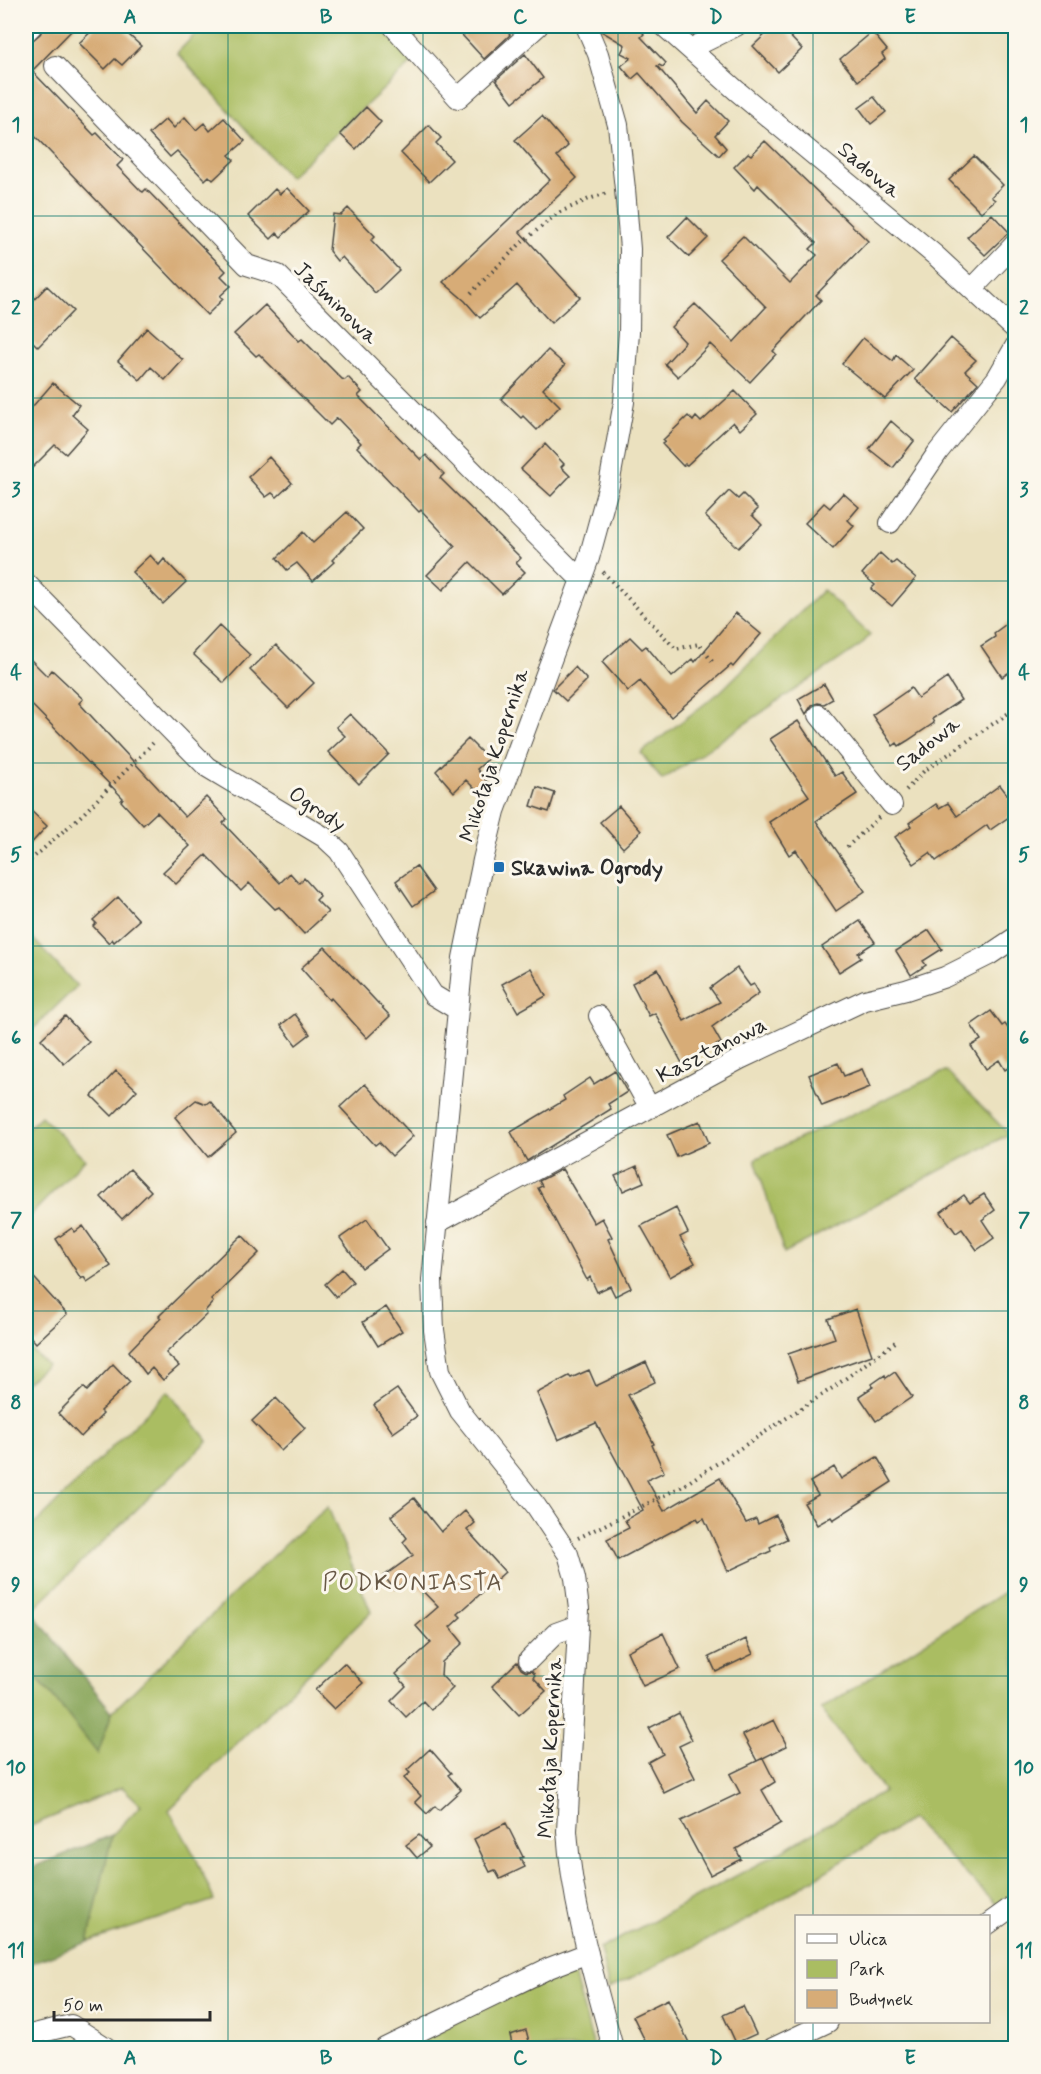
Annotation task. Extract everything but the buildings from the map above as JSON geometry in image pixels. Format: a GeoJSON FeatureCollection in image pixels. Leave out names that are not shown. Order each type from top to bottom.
{"type":"FeatureCollection","features":[{"type":"Feature","properties":{"kind":"street"},"geometry":{"type":"LineString","coordinates":[[26,32],[32,26]]}},
{"type":"Feature","properties":{"kind":"street"},"geometry":{"type":"LineString","coordinates":[[393,26],[458,98],[538,26]]}},
{"type":"Feature","properties":{"kind":"street","name":"Mikołaja Kopernika"},"geometry":{"type":"LineString","coordinates":[[586,26],[598,54],[618,125],[625,189],[630,249],[629,332],[624,402],[609,485],[589,558],[495,811],[463,958],[432,1280],[434,1330],[440,1371],[460,1411],[537,1506],[568,1554],[575,1578],[579,1609],[567,1831],[569,1865],[588,1953],[613,2049]]}},
{"type":"Feature","properties":{"kind":"street","name":"Sadowa"},"geometry":{"type":"LineString","coordinates":[[664,26],[737,91],[936,256],[1016,330]]}},
{"type":"Feature","properties":{"kind":"street"},"geometry":{"type":"LineString","coordinates":[[690,49],[736,26]]}},
{"type":"Feature","properties":{"kind":"street","name":"Jaśminowa"},"geometry":{"type":"LineString","coordinates":[[55,66],[247,265],[278,275],[581,580]]}},
{"type":"Feature","properties":{"kind":"street"},"geometry":{"type":"LineString","coordinates":[[972,290],[1016,243]]}},
{"type":"Feature","properties":{"kind":"street"},"geometry":{"type":"LineString","coordinates":[[890,523],[938,452],[997,378],[1016,345]]}},
{"type":"Feature","properties":{"kind":"street","name":"Ogrody"},"geometry":{"type":"LineString","coordinates":[[26,583],[207,767],[324,837],[339,851],[433,995],[458,1010]]}},
{"type":"Feature","properties":{"kind":"street"},"geometry":{"type":"LineString","coordinates":[[819,715],[892,805]]}},
{"type":"Feature","properties":{"kind":"street","name":"Kasztanowa"},"geometry":{"type":"LineString","coordinates":[[437,1223],[740,1059],[864,1000],[906,990],[945,977],[989,955],[1016,936]]}},
{"type":"Feature","properties":{"kind":"street"},"geometry":{"type":"LineString","coordinates":[[599,1016],[650,1108]]}},
{"type":"Feature","properties":{"kind":"street"},"geometry":{"type":"LineString","coordinates":[[528,1660],[556,1633],[578,1625]]}},
{"type":"Feature","properties":{"kind":"street"},"geometry":{"type":"LineString","coordinates":[[990,1923],[1016,1904]]}},
{"type":"Feature","properties":{"kind":"street"},"geometry":{"type":"LineString","coordinates":[[385,2049],[549,1968],[588,1953]]}},
{"type":"Feature","properties":{"kind":"street"},"geometry":{"type":"LineString","coordinates":[[773,2049],[826,2023]]}},
{"type":"Feature","properties":{"kind":"street"},"geometry":{"type":"LineString","coordinates":[[26,2036],[71,2025],[107,2049]]}},
{"type":"Feature","properties":{"kind":"path"},"geometry":{"type":"LineString","coordinates":[[471,293],[520,244],[558,213],[589,199],[625,189]]}},
{"type":"Feature","properties":{"kind":"path"},"geometry":{"type":"LineString","coordinates":[[589,558],[676,649],[699,644],[714,664]]}},
{"type":"Feature","properties":{"kind":"path","name":"Sadowa"},"geometry":{"type":"LineString","coordinates":[[847,847],[924,771],[1016,708]]}},
{"type":"Feature","properties":{"kind":"path"},"geometry":{"type":"LineString","coordinates":[[26,864],[82,814],[168,727]]}},
{"type":"Feature","properties":{"kind":"path"},"geometry":{"type":"LineString","coordinates":[[562,1545],[681,1487],[834,1387],[898,1340]]}},
{"type":"Feature","properties":{"kind":"green space"},"geometry":{"type":"Polygon","coordinates":[[[203,26],[387,26],[417,58],[289,177],[177,53],[203,26]]]}},
{"type":"Feature","properties":{"kind":"green space"},"geometry":{"type":"Polygon","coordinates":[[[823,590],[870,635],[861,645],[662,780],[641,753],[720,692],[823,590]]]}},
{"type":"Feature","properties":{"kind":"green space"},"geometry":{"type":"Polygon","coordinates":[[[26,931],[77,986],[26,1036],[26,931]]]}},
{"type":"Feature","properties":{"kind":"green space"},"geometry":{"type":"Polygon","coordinates":[[[946,1071],[1009,1134],[784,1253],[755,1159],[946,1071]]]}},
{"type":"Feature","properties":{"kind":"green space"},"geometry":{"type":"Polygon","coordinates":[[[41,1116],[85,1159],[26,1220],[26,1130],[41,1116]]]}},
{"type":"Feature","properties":{"kind":"green space"},"geometry":{"type":"Polygon","coordinates":[[[26,1345],[47,1365],[26,1382],[26,1345]]]}},
{"type":"Feature","properties":{"kind":"green space"},"geometry":{"type":"Polygon","coordinates":[[[168,1391],[208,1441],[31,1611],[26,1605],[26,1533],[168,1391]]]}},
{"type":"Feature","properties":{"kind":"green space"},"geometry":{"type":"Polygon","coordinates":[[[328,1507],[371,1612],[169,1810],[196,1858],[214,1900],[88,1942],[112,1835],[141,1805],[122,1787],[26,1828],[26,1665],[98,1753],[112,1712],[288,1541],[328,1507]]]}},
{"type":"Feature","properties":{"kind":"green space"},"geometry":{"type":"Polygon","coordinates":[[[1015,1585],[1015,1892],[998,1906],[911,1819],[743,1922],[609,1989],[600,1949],[782,1851],[884,1791],[821,1709],[1015,1585]]]}},
{"type":"Feature","properties":{"kind":"green space"},"geometry":{"type":"Polygon","coordinates":[[[26,1605],[112,1712],[98,1754],[26,1665],[26,1605]]]}},
{"type":"Feature","properties":{"kind":"green space"},"geometry":{"type":"Polygon","coordinates":[[[112,1835],[88,1942],[26,1965],[26,1870],[112,1835]]]}},
{"type":"Feature","properties":{"kind":"green space"},"geometry":{"type":"Polygon","coordinates":[[[572,1967],[594,2048],[398,2048],[572,1967]]]}},
{"type":"Feature","properties":{"kind":"place","name":"Skawina Ogrody"},"geometry":{"type":"Point","coordinates":[499,867]}},
{"type":"Feature","properties":{"kind":"district","name":"PODKONIASTA"},"geometry":{"type":"Point","coordinates":[413,1582]}}]}
